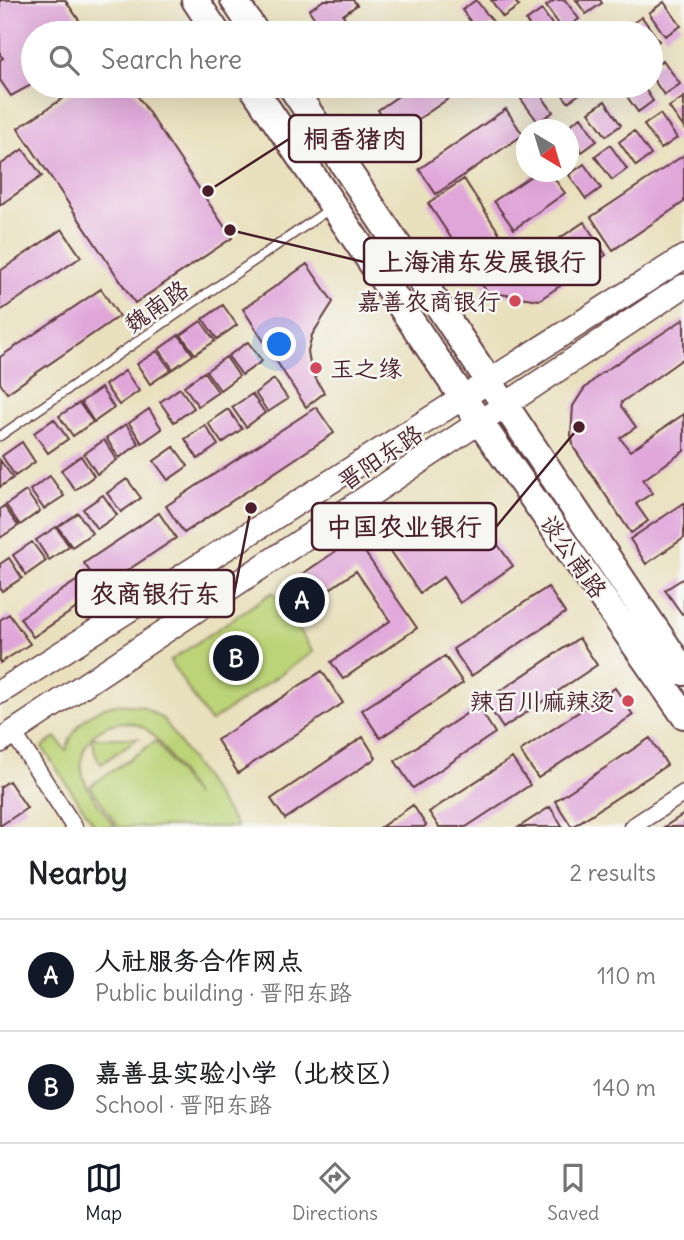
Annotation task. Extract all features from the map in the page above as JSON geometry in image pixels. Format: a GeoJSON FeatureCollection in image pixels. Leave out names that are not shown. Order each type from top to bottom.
{"type":"FeatureCollection","features":[{"type":"Feature","properties":{"kind":"main road"},"geometry":{"type":"LineString","coordinates":[[195,0],[209,21]]}},
{"type":"Feature","properties":{"kind":"main road"},"geometry":{"type":"LineString","coordinates":[[234,0],[248,21]]}},
{"type":"Feature","properties":{"kind":"main road","name":"谈公南路"},"geometry":{"type":"LineString","coordinates":[[260,98],[463,398],[684,715]]}},
{"type":"Feature","properties":{"kind":"main road","name":"谈公南路"},"geometry":{"type":"LineString","coordinates":[[299,98],[684,672]]}},
{"type":"Feature","properties":{"kind":"main road","name":"晋阳东路"},"geometry":{"type":"LineString","coordinates":[[0,692],[684,257]]}},
{"type":"Feature","properties":{"kind":"main road","name":"晋阳东路"},"geometry":{"type":"LineString","coordinates":[[6,737],[684,286]]}},
{"type":"Feature","properties":{"kind":"street"},"geometry":{"type":"LineString","coordinates":[[6,737],[75,827]]}},
{"type":"Feature","properties":{"kind":"street"},"geometry":{"type":"LineString","coordinates":[[632,827],[684,793]]}},
{"type":"Feature","properties":{"kind":"lane","name":"魏南路"},"geometry":{"type":"LineString","coordinates":[[0,436],[334,207]]}},
{"type":"Feature","properties":{"kind":"green space"},"geometry":{"type":"Polygon","coordinates":[[[273,592],[313,652],[210,722],[170,661],[273,592]]]}},
{"type":"Feature","properties":{"kind":"green space"},"geometry":{"type":"Polygon","coordinates":[[[115,704],[141,706],[163,719],[237,827],[118,827],[90,786],[156,741],[195,797],[153,735],[135,724],[123,722],[101,729],[85,747],[82,758],[82,771],[87,786],[115,827],[96,827],[42,747],[56,737],[66,751],[73,734],[84,720],[98,710],[115,704]]]}},
{"type":"Feature","properties":{"kind":"green space"},"geometry":{"type":"Polygon","coordinates":[[[93,738],[138,738],[101,764],[95,754],[93,738]]]}},
{"type":"Feature","properties":{"kind":"building"},"geometry":{"type":"Polygon","coordinates":[[[0,0],[65,0],[80,21],[21,21],[21,91],[11,96],[0,80],[0,60],[3,58],[0,55],[0,0]]]}},
{"type":"Feature","properties":{"kind":"building"},"geometry":{"type":"Polygon","coordinates":[[[324,0],[353,0],[357,5],[343,15],[347,21],[317,21],[309,10],[324,0]]]}},
{"type":"Feature","properties":{"kind":"building"},"geometry":{"type":"Polygon","coordinates":[[[476,0],[492,21],[470,21],[462,10],[476,0]]]}},
{"type":"Feature","properties":{"kind":"building"},"geometry":{"type":"Polygon","coordinates":[[[491,0],[514,0],[519,6],[503,17],[491,0]]]}},
{"type":"Feature","properties":{"kind":"building"},"geometry":{"type":"Polygon","coordinates":[[[555,0],[565,0],[579,19],[557,21],[546,6],[555,0]]]}},
{"type":"Feature","properties":{"kind":"building"},"geometry":{"type":"Polygon","coordinates":[[[576,0],[600,0],[602,3],[586,14],[576,0]]]}},
{"type":"Feature","properties":{"kind":"building"},"geometry":{"type":"Polygon","coordinates":[[[664,2],[681,26],[665,36],[663,21],[655,21],[649,13],[664,2]]]}},
{"type":"Feature","properties":{"kind":"building"},"geometry":{"type":"Polygon","coordinates":[[[542,10],[550,21],[526,21],[542,10]]]}},
{"type":"Feature","properties":{"kind":"building"},"geometry":{"type":"Polygon","coordinates":[[[663,60],[680,84],[663,94],[663,60]]]}},
{"type":"Feature","properties":{"kind":"building"},"geometry":{"type":"Polygon","coordinates":[[[684,97],[684,128],[669,107],[684,97]]]}},
{"type":"Feature","properties":{"kind":"building"},"geometry":{"type":"Polygon","coordinates":[[[64,98],[139,98],[232,238],[135,303],[18,128],[64,98]]]}},
{"type":"Feature","properties":{"kind":"building"},"geometry":{"type":"Polygon","coordinates":[[[396,98],[449,98],[395,135],[378,110],[396,98]]]}},
{"type":"Feature","properties":{"kind":"building"},"geometry":{"type":"Polygon","coordinates":[[[522,98],[543,98],[553,112],[542,119],[536,119],[522,98]]]}},
{"type":"Feature","properties":{"kind":"building"},"geometry":{"type":"Polygon","coordinates":[[[628,98],[651,98],[653,101],[638,112],[628,98]]]}},
{"type":"Feature","properties":{"kind":"building"},"geometry":{"type":"Polygon","coordinates":[[[605,101],[621,125],[606,136],[589,112],[605,101]]]}},
{"type":"Feature","properties":{"kind":"building"},"geometry":{"type":"Polygon","coordinates":[[[506,109],[516,124],[516,140],[436,194],[419,169],[506,109]]]}},
{"type":"Feature","properties":{"kind":"building"},"geometry":{"type":"Polygon","coordinates":[[[660,114],[677,138],[661,149],[644,125],[660,114]]]}},
{"type":"Feature","properties":{"kind":"building"},"geometry":{"type":"Polygon","coordinates":[[[581,117],[597,141],[582,152],[579,147],[578,119],[581,117]]]}},
{"type":"Feature","properties":{"kind":"building"},"geometry":{"type":"Polygon","coordinates":[[[634,131],[651,155],[636,166],[619,142],[634,131]]]}},
{"type":"Feature","properties":{"kind":"building"},"geometry":{"type":"Polygon","coordinates":[[[610,145],[627,169],[612,180],[595,156],[610,145]]]}},
{"type":"Feature","properties":{"kind":"building"},"geometry":{"type":"Polygon","coordinates":[[[23,149],[42,176],[0,205],[0,165],[23,149]]]}},
{"type":"Feature","properties":{"kind":"building"},"geometry":{"type":"Polygon","coordinates":[[[684,155],[684,202],[613,250],[591,217],[684,155]]]}},
{"type":"Feature","properties":{"kind":"building"},"geometry":{"type":"Polygon","coordinates":[[[584,164],[601,188],[586,199],[574,182],[579,182],[579,168],[584,164]]]}},
{"type":"Feature","properties":{"kind":"building"},"geometry":{"type":"Polygon","coordinates":[[[464,179],[520,265],[584,222],[606,255],[539,300],[487,292],[428,203],[464,179]]]}},
{"type":"Feature","properties":{"kind":"building"},"geometry":{"type":"Polygon","coordinates":[[[522,182],[557,182],[565,193],[514,229],[494,201],[522,182]]]}},
{"type":"Feature","properties":{"kind":"building"},"geometry":{"type":"Polygon","coordinates":[[[62,229],[81,257],[0,311],[0,271],[62,229]]]}},
{"type":"Feature","properties":{"kind":"building"},"geometry":{"type":"Polygon","coordinates":[[[307,264],[333,302],[312,335],[308,351],[311,370],[324,393],[306,407],[243,309],[307,264]]]}},
{"type":"Feature","properties":{"kind":"building"},"geometry":{"type":"Polygon","coordinates":[[[101,289],[119,316],[7,393],[0,383],[0,357],[101,289]]]}},
{"type":"Feature","properties":{"kind":"building"},"geometry":{"type":"Polygon","coordinates":[[[223,305],[237,325],[217,339],[203,319],[223,305]]]}},
{"type":"Feature","properties":{"kind":"building"},"geometry":{"type":"Polygon","coordinates":[[[684,319],[684,358],[622,402],[621,406],[636,427],[620,438],[630,451],[684,414],[684,451],[643,480],[652,493],[636,504],[648,521],[631,533],[574,448],[571,435],[573,406],[584,389],[599,375],[684,319]]]}},
{"type":"Feature","properties":{"kind":"building"},"geometry":{"type":"Polygon","coordinates":[[[201,321],[215,341],[195,354],[181,335],[201,321]]]}},
{"type":"Feature","properties":{"kind":"building"},"geometry":{"type":"Polygon","coordinates":[[[179,335],[193,355],[173,369],[159,349],[179,335]]]}},
{"type":"Feature","properties":{"kind":"building"},"geometry":{"type":"Polygon","coordinates":[[[248,342],[262,361],[242,375],[228,356],[248,342]]]}},
{"type":"Feature","properties":{"kind":"building"},"geometry":{"type":"Polygon","coordinates":[[[157,351],[171,370],[150,384],[137,364],[157,351]]]}},
{"type":"Feature","properties":{"kind":"building"},"geometry":{"type":"Polygon","coordinates":[[[226,357],[239,376],[220,390],[206,371],[226,357]]]}},
{"type":"Feature","properties":{"kind":"building"},"geometry":{"type":"Polygon","coordinates":[[[125,371],[139,391],[119,405],[105,385],[125,371]]]}},
{"type":"Feature","properties":{"kind":"building"},"geometry":{"type":"Polygon","coordinates":[[[204,372],[218,392],[198,406],[184,386],[204,372]]]}},
{"type":"Feature","properties":{"kind":"building"},"geometry":{"type":"Polygon","coordinates":[[[274,379],[288,399],[268,412],[255,393],[274,379]]]}},
{"type":"Feature","properties":{"kind":"building"},"geometry":{"type":"Polygon","coordinates":[[[101,388],[114,408],[94,422],[81,402],[101,388]]]}},
{"type":"Feature","properties":{"kind":"building"},"geometry":{"type":"Polygon","coordinates":[[[180,388],[194,408],[174,422],[160,402],[180,388]]]}},
{"type":"Feature","properties":{"kind":"building"},"geometry":{"type":"Polygon","coordinates":[[[252,394],[265,413],[246,427],[232,407],[252,394]]]}},
{"type":"Feature","properties":{"kind":"building"},"geometry":{"type":"Polygon","coordinates":[[[79,403],[93,422],[73,436],[59,416],[79,403]]]}},
{"type":"Feature","properties":{"kind":"building"},"geometry":{"type":"Polygon","coordinates":[[[316,407],[334,433],[184,533],[166,506],[316,407]]]}},
{"type":"Feature","properties":{"kind":"building"},"geometry":{"type":"Polygon","coordinates":[[[149,409],[162,429],[142,443],[129,423],[149,409]]]}},
{"type":"Feature","properties":{"kind":"building"},"geometry":{"type":"Polygon","coordinates":[[[228,409],[242,429],[222,443],[208,423],[228,409]]]}},
{"type":"Feature","properties":{"kind":"building"},"geometry":{"type":"Polygon","coordinates":[[[54,419],[68,439],[48,453],[34,433],[54,419]]]}},
{"type":"Feature","properties":{"kind":"building"},"geometry":{"type":"Polygon","coordinates":[[[126,424],[139,444],[119,458],[106,438],[126,424]]]}},
{"type":"Feature","properties":{"kind":"building"},"geometry":{"type":"Polygon","coordinates":[[[205,425],[218,445],[198,459],[185,439],[205,425]]]}},
{"type":"Feature","properties":{"kind":"building"},"geometry":{"type":"Polygon","coordinates":[[[104,440],[117,460],[97,474],[84,454],[104,440]]]}},
{"type":"Feature","properties":{"kind":"building"},"geometry":{"type":"Polygon","coordinates":[[[22,442],[35,462],[15,476],[2,456],[22,442]]]}},
{"type":"Feature","properties":{"kind":"building"},"geometry":{"type":"Polygon","coordinates":[[[174,447],[188,466],[168,480],[154,461],[174,447]]]}},
{"type":"Feature","properties":{"kind":"building"},"geometry":{"type":"Polygon","coordinates":[[[81,456],[94,476],[75,490],[61,470],[81,456]]]}},
{"type":"Feature","properties":{"kind":"building"},"geometry":{"type":"Polygon","coordinates":[[[0,460],[13,478],[0,487],[0,460]]]}},
{"type":"Feature","properties":{"kind":"building"},"geometry":{"type":"Polygon","coordinates":[[[50,476],[64,496],[44,509],[30,490],[50,476]]]}},
{"type":"Feature","properties":{"kind":"building"},"geometry":{"type":"Polygon","coordinates":[[[127,479],[141,498],[121,512],[107,493],[127,479]]]}},
{"type":"Feature","properties":{"kind":"building"},"geometry":{"type":"Polygon","coordinates":[[[26,491],[40,511],[20,525],[6,505],[26,491]]]}},
{"type":"Feature","properties":{"kind":"building"},"geometry":{"type":"Polygon","coordinates":[[[103,495],[117,515],[97,529],[83,509],[103,495]]]}},
{"type":"Feature","properties":{"kind":"building"},"geometry":{"type":"Polygon","coordinates":[[[684,503],[684,538],[646,564],[630,539],[684,503]]]}},
{"type":"Feature","properties":{"kind":"building"},"geometry":{"type":"Polygon","coordinates":[[[461,505],[474,511],[513,566],[460,603],[443,577],[420,593],[386,544],[440,510],[461,505]]]}},
{"type":"Feature","properties":{"kind":"building"},"geometry":{"type":"Polygon","coordinates":[[[4,506],[18,526],[0,538],[0,509],[4,506]]]}},
{"type":"Feature","properties":{"kind":"building"},"geometry":{"type":"Polygon","coordinates":[[[78,513],[92,533],[72,547],[58,527],[78,513]]]}},
{"type":"Feature","properties":{"kind":"building"},"geometry":{"type":"Polygon","coordinates":[[[159,513],[176,538],[101,588],[84,563],[159,513]]]}},
{"type":"Feature","properties":{"kind":"building"},"geometry":{"type":"Polygon","coordinates":[[[56,527],[69,546],[49,560],[36,540],[56,527]]]}},
{"type":"Feature","properties":{"kind":"building"},"geometry":{"type":"Polygon","coordinates":[[[355,538],[417,628],[343,679],[331,662],[390,621],[356,571],[298,611],[282,588],[355,538]]]}},
{"type":"Feature","properties":{"kind":"building"},"geometry":{"type":"Polygon","coordinates":[[[32,542],[46,561],[26,575],[13,555],[32,542]]]}},
{"type":"Feature","properties":{"kind":"building"},"geometry":{"type":"Polygon","coordinates":[[[9,558],[22,578],[2,591],[0,564],[9,558]]]}},
{"type":"Feature","properties":{"kind":"building"},"geometry":{"type":"Polygon","coordinates":[[[84,576],[96,595],[33,637],[20,618],[84,576]]]}},
{"type":"Feature","properties":{"kind":"building"},"geometry":{"type":"Polygon","coordinates":[[[684,578],[684,613],[682,614],[665,590],[684,578]]]}},
{"type":"Feature","properties":{"kind":"building"},"geometry":{"type":"Polygon","coordinates":[[[548,587],[565,613],[471,676],[453,649],[548,587]]]}},
{"type":"Feature","properties":{"kind":"building"},"geometry":{"type":"Polygon","coordinates":[[[9,614],[30,644],[0,663],[0,620],[9,614]]]}},
{"type":"Feature","properties":{"kind":"building"},"geometry":{"type":"Polygon","coordinates":[[[579,638],[597,665],[503,728],[485,701],[579,638]]]}},
{"type":"Feature","properties":{"kind":"building"},"geometry":{"type":"Polygon","coordinates":[[[445,656],[463,683],[380,738],[362,710],[445,656]]]}},
{"type":"Feature","properties":{"kind":"building"},"geometry":{"type":"Polygon","coordinates":[[[322,671],[343,703],[238,773],[217,740],[322,671]]]}},
{"type":"Feature","properties":{"kind":"building"},"geometry":{"type":"Polygon","coordinates":[[[615,688],[633,715],[538,778],[520,751],[615,688]]]}},
{"type":"Feature","properties":{"kind":"building"},"geometry":{"type":"Polygon","coordinates":[[[478,706],[495,733],[413,788],[395,761],[478,706]]]}},
{"type":"Feature","properties":{"kind":"building"},"geometry":{"type":"Polygon","coordinates":[[[363,737],[376,758],[285,819],[271,799],[363,737]]]}},
{"type":"Feature","properties":{"kind":"building"},"geometry":{"type":"Polygon","coordinates":[[[650,738],[667,765],[572,827],[555,801],[650,738]]]}},
{"type":"Feature","properties":{"kind":"building"},"geometry":{"type":"Polygon","coordinates":[[[512,758],[530,785],[466,827],[439,827],[429,812],[512,758]]]}},
{"type":"Feature","properties":{"kind":"building"},"geometry":{"type":"Polygon","coordinates":[[[9,781],[27,808],[0,826],[0,787],[9,781]]]}},
{"type":"Feature","properties":{"kind":"building"},"geometry":{"type":"Polygon","coordinates":[[[413,805],[426,825],[424,827],[381,827],[413,805]]]}},
{"type":"Feature","properties":{"kind":"building"},"geometry":{"type":"Polygon","coordinates":[[[550,807],[563,827],[519,827],[550,807]]]}},
{"type":"Feature","properties":{"kind":"building"},"geometry":{"type":"Polygon","coordinates":[[[684,814],[684,827],[664,827],[684,814]]]}},
{"type":"Feature","properties":{"kind":"place","name":"桐香猪肉"},"geometry":{"type":"Point","coordinates":[208,191]}},
{"type":"Feature","properties":{"kind":"place","name":"上海浦东发展银行"},"geometry":{"type":"Point","coordinates":[230,230]}},
{"type":"Feature","properties":{"kind":"place","name":"嘉善农商银行"},"geometry":{"type":"Point","coordinates":[515,301]}},
{"type":"Feature","properties":{"kind":"place","name":"玉之缘"},"geometry":{"type":"Point","coordinates":[316,368]}},
{"type":"Feature","properties":{"kind":"place","name":"中国农业银行"},"geometry":{"type":"Point","coordinates":[579,427]}},
{"type":"Feature","properties":{"kind":"place","name":"农商银行东"},"geometry":{"type":"Point","coordinates":[251,508]}},
{"type":"Feature","properties":{"kind":"place","name":"人社服务合作网点"},"geometry":{"type":"Point","coordinates":[302,600]}},
{"type":"Feature","properties":{"kind":"place","name":"嘉善县实验小学（北校区）"},"geometry":{"type":"Point","coordinates":[236,658]}},
{"type":"Feature","properties":{"kind":"place","name":"辣百川麻辣烫"},"geometry":{"type":"Point","coordinates":[628,701]}}]}
